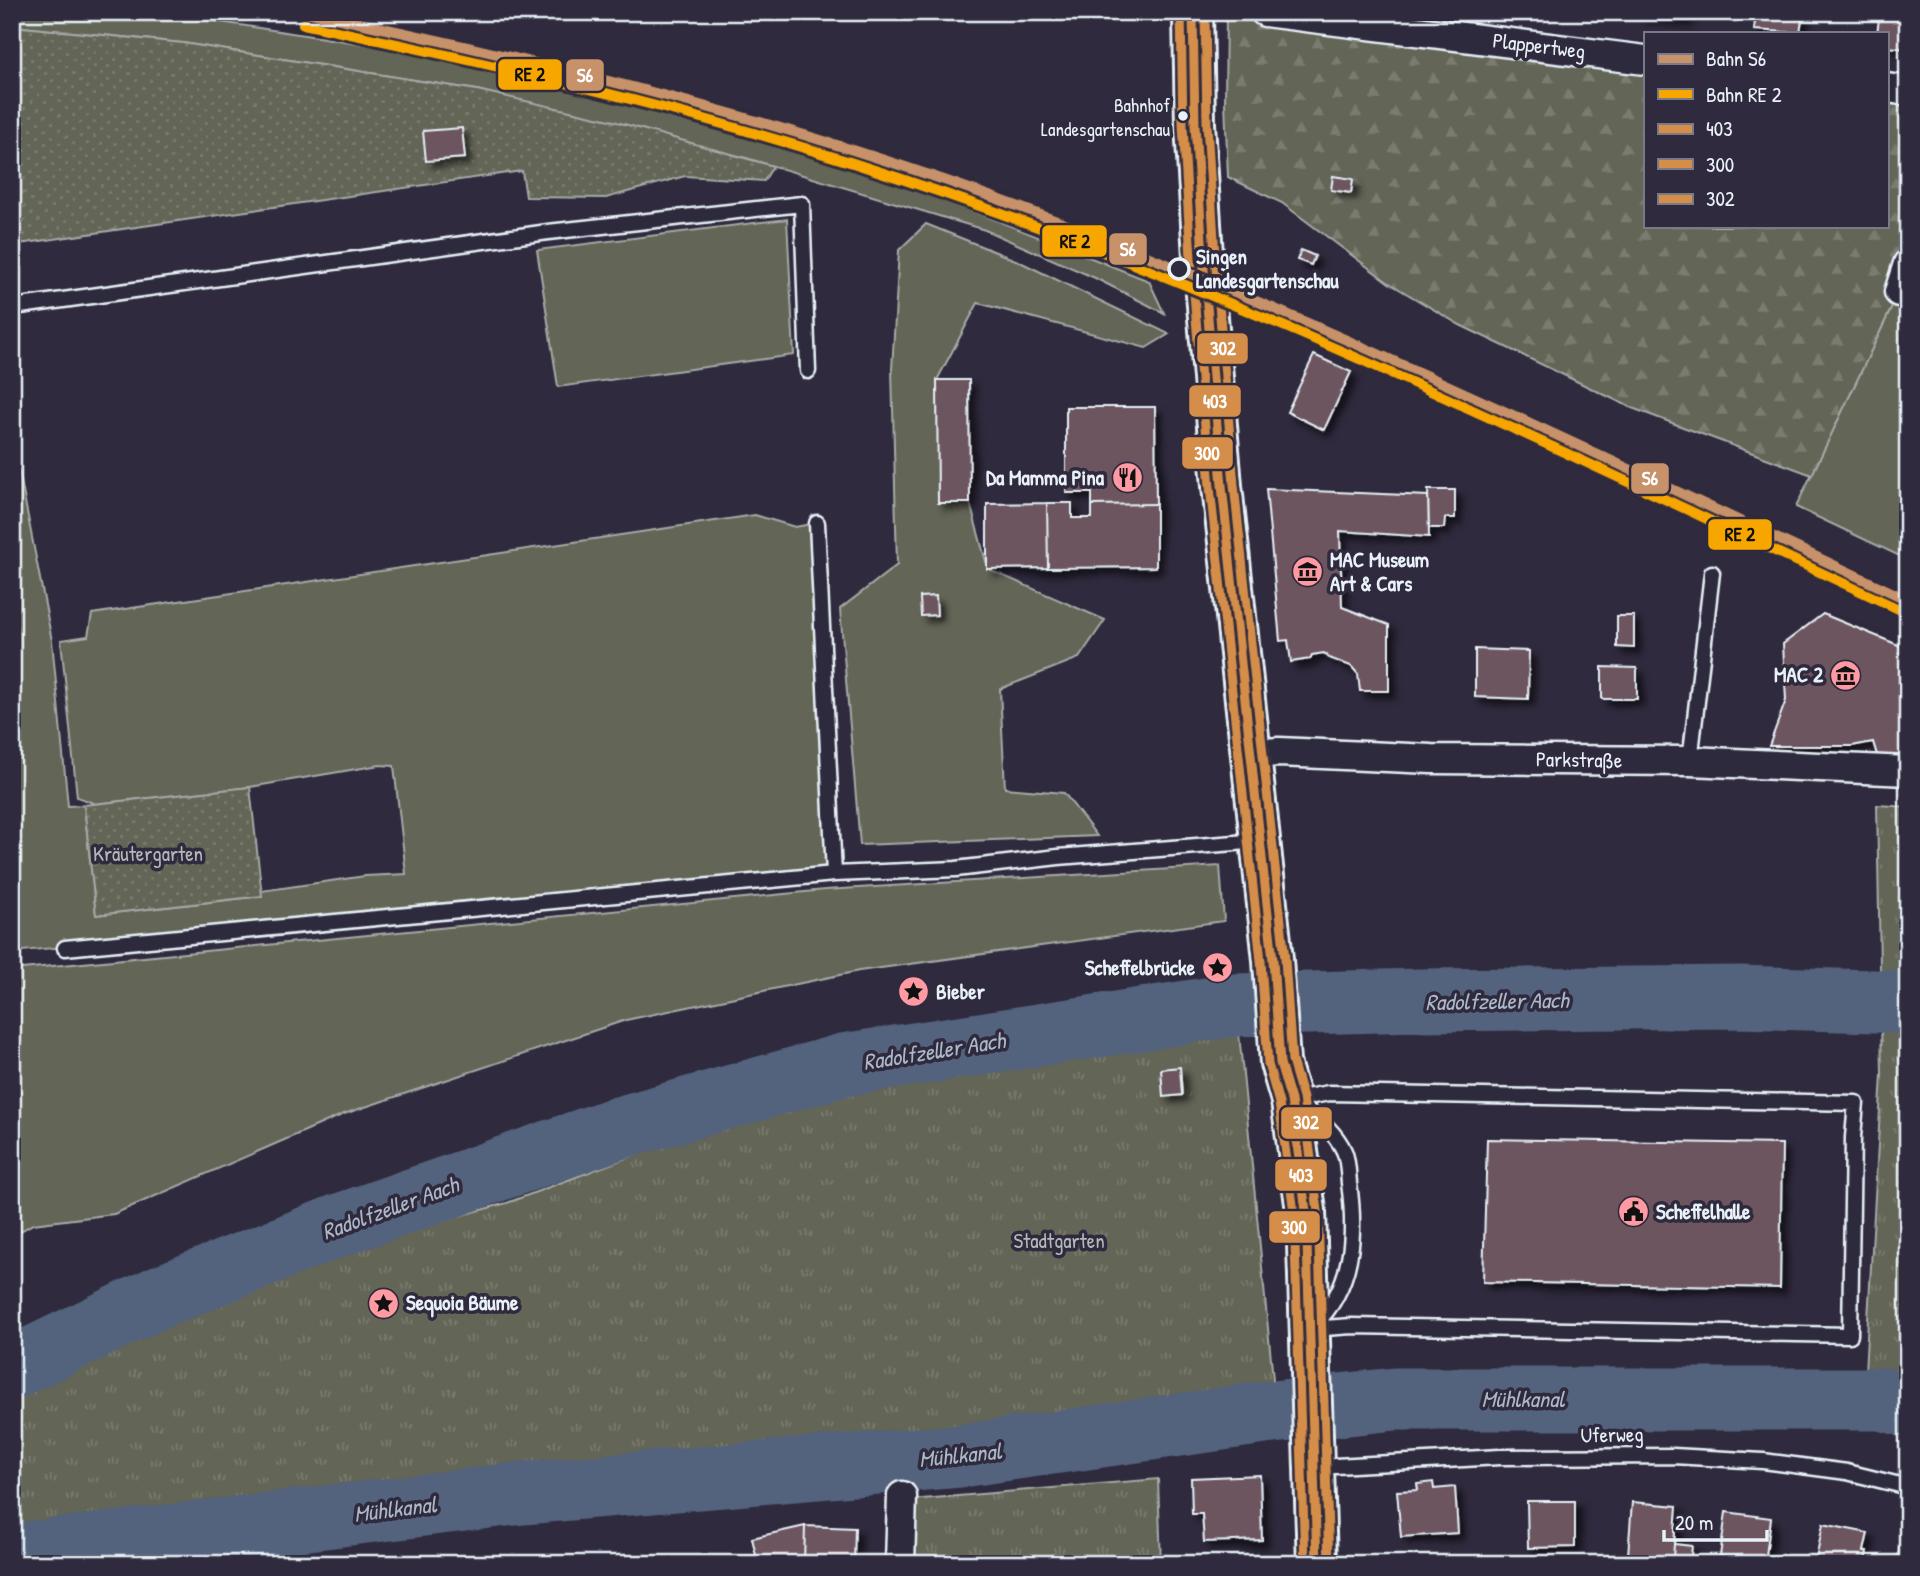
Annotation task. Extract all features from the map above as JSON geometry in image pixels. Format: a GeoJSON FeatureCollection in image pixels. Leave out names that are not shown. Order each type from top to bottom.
{"type":"FeatureCollection","features":[{"type":"Feature","properties":{"kind":"main road"},"geometry":{"type":"LineString","coordinates":[[1193,12],[1195,124],[1203,257],[1222,486],[1273,960],[1280,1063],[1290,1100],[1306,1211],[1317,1564]]}},
{"type":"Feature","properties":{"kind":"street","name":"Plappertweg"},"geometry":{"type":"LineString","coordinates":[[1265,12],[1644,60]]}},
{"type":"Feature","properties":{"kind":"street"},"geometry":{"type":"LineString","coordinates":[[1888,88],[1908,91]]}},
{"type":"Feature","properties":{"kind":"street"},"geometry":{"type":"LineString","coordinates":[[1899,292],[1908,264]]}},
{"type":"Feature","properties":{"kind":"street","name":"Parkstraße"},"geometry":{"type":"LineString","coordinates":[[1250,754],[1279,752],[1431,759],[1690,761],[1908,771]]}},
{"type":"Feature","properties":{"kind":"street"},"geometry":{"type":"LineString","coordinates":[[900,1564],[902,1496]]}},
{"type":"Feature","properties":{"kind":"lane"},"geometry":{"type":"LineString","coordinates":[[13,307],[548,232],[802,204],[808,371]]}},
{"type":"Feature","properties":{"kind":"lane"},"geometry":{"type":"LineString","coordinates":[[817,523],[834,874]]}},
{"type":"Feature","properties":{"kind":"lane"},"geometry":{"type":"LineString","coordinates":[[1690,761],[1712,573]]}},
{"type":"Feature","properties":{"kind":"lane"},"geometry":{"type":"LineString","coordinates":[[65,948],[834,874],[956,869],[1058,857],[1260,841]]}},
{"type":"Feature","properties":{"kind":"lane"},"geometry":{"type":"LineString","coordinates":[[1290,1100],[1329,1093],[1856,1103],[1853,1137],[1850,1335],[1352,1326],[1309,1329]]}},
{"type":"Feature","properties":{"kind":"lane","name":"Uferweg"},"geometry":{"type":"LineString","coordinates":[[1314,1461],[1673,1456],[1775,1462],[1847,1472],[1908,1487]]}},
{"type":"Feature","properties":{"kind":"green space"},"geometry":{"type":"Polygon","coordinates":[[[12,12],[156,12],[486,63],[880,174],[1149,281],[1164,313],[1095,278],[985,230],[743,157],[477,90],[183,43],[12,26],[12,12]]]}},
{"type":"Feature","properties":{"kind":"green space"},"geometry":{"type":"Polygon","coordinates":[[[1226,12],[1266,12],[1644,60],[1644,228],[1888,228],[1888,88],[1908,91],[1908,264],[1899,292],[1812,475],[1632,408],[1460,325],[1389,283],[1282,203],[1228,177],[1226,12]]]}},
{"type":"Feature","properties":{"kind":"green space"},"geometry":{"type":"Polygon","coordinates":[[[12,26],[183,43],[477,90],[610,120],[773,166],[764,181],[685,176],[606,198],[526,197],[522,171],[12,245],[12,26]]]}},
{"type":"Feature","properties":{"kind":"green space"},"geometry":{"type":"Polygon","coordinates":[[[787,219],[794,355],[558,387],[537,250],[787,219]]]}},
{"type":"Feature","properties":{"kind":"green space"},"geometry":{"type":"Polygon","coordinates":[[[926,224],[1018,261],[1169,334],[1146,348],[978,303],[937,380],[939,503],[970,503],[988,569],[1105,620],[1079,658],[1000,689],[1005,788],[1064,793],[1097,836],[860,845],[840,609],[897,565],[892,369],[899,250],[926,224]]]}},
{"type":"Feature","properties":{"kind":"green space"},"geometry":{"type":"Polygon","coordinates":[[[1899,292],[1908,296],[1908,560],[1796,507],[1899,292]]]}},
{"type":"Feature","properties":{"kind":"green space"},"geometry":{"type":"Polygon","coordinates":[[[12,434],[52,641],[68,806],[84,805],[96,915],[261,896],[261,891],[365,876],[406,874],[394,766],[380,765],[250,787],[96,804],[77,797],[61,640],[88,636],[92,614],[755,515],[795,527],[817,523],[834,874],[12,952],[12,434]]]}},
{"type":"Feature","properties":{"kind":"green space","name":"Kräutergarten"},"geometry":{"type":"Polygon","coordinates":[[[250,787],[262,896],[96,915],[84,805],[250,787]]]}},
{"type":"Feature","properties":{"kind":"green space"},"geometry":{"type":"Polygon","coordinates":[[[1877,805],[1908,807],[1908,1425],[1863,1407],[1882,1074],[1877,805]]]}},
{"type":"Feature","properties":{"kind":"green space"},"geometry":{"type":"Polygon","coordinates":[[[1220,866],[1224,921],[859,971],[626,1020],[344,1114],[114,1214],[33,1224],[12,1236],[12,970],[825,890],[1220,866]]]}},
{"type":"Feature","properties":{"kind":"green space","name":"Stadtgarten"},"geometry":{"type":"Polygon","coordinates":[[[1237,1013],[1277,1420],[521,1489],[12,1550],[12,1362],[367,1240],[507,1203],[846,1075],[1237,1013]]]}},
{"type":"Feature","properties":{"kind":"green space"},"geometry":{"type":"Polygon","coordinates":[[[1158,1479],[1161,1564],[911,1564],[911,1500],[1158,1479]]]}},
{"type":"Feature","properties":{"kind":"building"},"geometry":{"type":"Polygon","coordinates":[[[1639,12],[1687,12],[1686,20],[1639,15],[1639,12]]]}},
{"type":"Feature","properties":{"kind":"building"},"geometry":{"type":"Polygon","coordinates":[[[1756,12],[1803,12],[1800,32],[1754,30],[1756,12]]]}},
{"type":"Feature","properties":{"kind":"building"},"geometry":{"type":"Polygon","coordinates":[[[1880,12],[1908,12],[1908,49],[1888,47],[1888,32],[1877,32],[1880,12]]]}},
{"type":"Feature","properties":{"kind":"building"},"geometry":{"type":"Polygon","coordinates":[[[462,128],[465,158],[426,161],[423,131],[462,128]]]}},
{"type":"Feature","properties":{"kind":"building"},"geometry":{"type":"Polygon","coordinates":[[[1333,176],[1353,179],[1351,193],[1331,190],[1333,176]]]}},
{"type":"Feature","properties":{"kind":"building"},"geometry":{"type":"Polygon","coordinates":[[[1301,250],[1315,256],[1311,265],[1297,260],[1301,250]]]}},
{"type":"Feature","properties":{"kind":"building"},"geometry":{"type":"Polygon","coordinates":[[[1314,355],[1351,372],[1324,430],[1287,412],[1314,355]]]}},
{"type":"Feature","properties":{"kind":"building"},"geometry":{"type":"Polygon","coordinates":[[[937,380],[969,380],[970,503],[938,503],[937,380]]]}},
{"type":"Feature","properties":{"kind":"building"},"geometry":{"type":"Polygon","coordinates":[[[1066,407],[1155,407],[1156,504],[1092,505],[1092,493],[1066,493],[1066,407]]]}},
{"type":"Feature","properties":{"kind":"building","name":"MAC Museum Art & Cars"},"geometry":{"type":"Polygon","coordinates":[[[1266,489],[1428,496],[1429,537],[1340,531],[1342,607],[1389,625],[1389,691],[1360,691],[1358,674],[1351,666],[1329,658],[1324,653],[1312,655],[1310,659],[1291,662],[1288,640],[1280,641],[1266,489]]]}},
{"type":"Feature","properties":{"kind":"building"},"geometry":{"type":"Polygon","coordinates":[[[1428,490],[1455,490],[1455,518],[1445,518],[1444,528],[1429,528],[1428,490]]]}},
{"type":"Feature","properties":{"kind":"building"},"geometry":{"type":"Polygon","coordinates":[[[1047,503],[1072,503],[1072,518],[1092,518],[1092,505],[1156,504],[1156,567],[1048,568],[1047,503]]]}},
{"type":"Feature","properties":{"kind":"building"},"geometry":{"type":"Polygon","coordinates":[[[1047,503],[1048,568],[987,569],[987,504],[1047,503]]]}},
{"type":"Feature","properties":{"kind":"building"},"geometry":{"type":"Polygon","coordinates":[[[936,596],[937,615],[921,616],[920,597],[936,596]]]}},
{"type":"Feature","properties":{"kind":"building","name":"MAC 2"},"geometry":{"type":"Polygon","coordinates":[[[1823,614],[1908,649],[1908,755],[1877,755],[1873,742],[1852,746],[1769,746],[1786,700],[1783,644],[1823,614]]]}},
{"type":"Feature","properties":{"kind":"building"},"geometry":{"type":"Polygon","coordinates":[[[1617,616],[1634,616],[1634,648],[1617,647],[1617,616]]]}},
{"type":"Feature","properties":{"kind":"building"},"geometry":{"type":"Polygon","coordinates":[[[1475,649],[1529,651],[1528,699],[1475,697],[1475,649]]]}},
{"type":"Feature","properties":{"kind":"building"},"geometry":{"type":"Polygon","coordinates":[[[1602,667],[1637,668],[1637,699],[1602,699],[1602,667]]]}},
{"type":"Feature","properties":{"kind":"building"},"geometry":{"type":"Polygon","coordinates":[[[1180,1067],[1182,1095],[1163,1097],[1161,1069],[1180,1067]]]}},
{"type":"Feature","properties":{"kind":"building","name":"Scheffelhalle"},"geometry":{"type":"Polygon","coordinates":[[[1487,1139],[1782,1144],[1780,1288],[1483,1282],[1487,1139]]]}},
{"type":"Feature","properties":{"kind":"building"},"geometry":{"type":"Polygon","coordinates":[[[1260,1475],[1262,1540],[1204,1542],[1202,1514],[1192,1514],[1191,1478],[1260,1475]]]}},
{"type":"Feature","properties":{"kind":"building"},"geometry":{"type":"Polygon","coordinates":[[[1433,1482],[1434,1489],[1455,1487],[1458,1533],[1401,1537],[1397,1491],[1418,1490],[1417,1484],[1433,1482]]]}},
{"type":"Feature","properties":{"kind":"building"},"geometry":{"type":"Polygon","coordinates":[[[1527,1501],[1575,1501],[1575,1547],[1528,1548],[1527,1501]]]}},
{"type":"Feature","properties":{"kind":"building"},"geometry":{"type":"Polygon","coordinates":[[[1632,1502],[1677,1506],[1673,1558],[1628,1555],[1632,1502]]]}},
{"type":"Feature","properties":{"kind":"building"},"geometry":{"type":"Polygon","coordinates":[[[1726,1512],[1771,1518],[1765,1563],[1720,1556],[1726,1512]]]}},
{"type":"Feature","properties":{"kind":"building"},"geometry":{"type":"Polygon","coordinates":[[[1823,1524],[1868,1533],[1864,1551],[1867,1551],[1865,1564],[1815,1564],[1823,1524]]]}},
{"type":"Feature","properties":{"kind":"building"},"geometry":{"type":"Polygon","coordinates":[[[805,1526],[855,1528],[854,1564],[804,1564],[805,1526]]]}},
{"type":"Feature","properties":{"kind":"building"},"geometry":{"type":"Polygon","coordinates":[[[805,1526],[804,1564],[758,1564],[752,1538],[805,1526]]]}},
{"type":"Feature","properties":{"kind":"building"},"geometry":{"type":"Polygon","coordinates":[[[1674,1544],[1692,1546],[1690,1564],[1667,1564],[1667,1558],[1673,1558],[1674,1544]]]}},
{"type":"Feature","properties":{"kind":"building"},"geometry":{"type":"Polygon","coordinates":[[[1899,1547],[1908,1548],[1908,1564],[1898,1564],[1899,1547]]]}},
{"type":"Feature","properties":{"kind":"waterway","name":"Radolfzeller Aach"},"geometry":{"type":"LineString","coordinates":[[12,1368],[159,1297],[337,1226],[615,1129],[843,1065],[1233,1005],[1739,997],[1908,1002]]}},
{"type":"Feature","properties":{"kind":"waterway","name":"Mühlkanal"},"geometry":{"type":"LineString","coordinates":[[12,1555],[523,1493],[960,1456],[1264,1413],[1395,1399],[1882,1399],[1908,1406]]}},
{"type":"Feature","properties":{"kind":"rail line","name":"S6"},"geometry":{"type":"LineString","coordinates":[[307,12],[549,66],[710,108],[868,155],[1070,226],[1192,274],[1432,378],[1908,600]]}},
{"type":"Feature","properties":{"kind":"transit line","name":"300"},"geometry":{"type":"LineString","coordinates":[[1181,12],[1183,125],[1191,258],[1210,487],[1261,961],[1268,1064],[1279,1103],[1294,1212],[1305,1564]]}},
{"type":"Feature","properties":{"kind":"transit line","name":"403"},"geometry":{"type":"LineString","coordinates":[[1193,12],[1195,124],[1203,257],[1222,486],[1273,960],[1280,1063],[1291,1100],[1306,1211],[1317,1564]]}},
{"type":"Feature","properties":{"kind":"transit line","name":"302"},"geometry":{"type":"LineString","coordinates":[[1205,12],[1207,124],[1215,256],[1234,485],[1285,959],[1292,1061],[1303,1098],[1318,1211],[1329,1564]]}},
{"type":"Feature","properties":{"kind":"transit line"},"geometry":{"type":"LineString","coordinates":[[303,24],[465,59],[706,119],[943,193],[1066,238],[1187,286],[1428,390],[1903,611]]}},
{"type":"Feature","properties":{"kind":"place","name":"Bahnhof Landesgartenschau"},"geometry":{"type":"Point","coordinates":[1183,116]}},
{"type":"Feature","properties":{"kind":"place","name":"Singen Landesgartenschau"},"geometry":{"type":"Point","coordinates":[1179,269]}},
{"type":"Feature","properties":{"kind":"place","name":"Da Mamma Pina"},"geometry":{"type":"Point","coordinates":[1127,478]}},
{"type":"Feature","properties":{"kind":"place","name":"MAC Museum Art & Cars"},"geometry":{"type":"Point","coordinates":[1307,572]}},
{"type":"Feature","properties":{"kind":"place","name":"MAC 2"},"geometry":{"type":"Point","coordinates":[1846,675]}},
{"type":"Feature","properties":{"kind":"place","name":"Scheffelbrücke"},"geometry":{"type":"Point","coordinates":[1218,968]}},
{"type":"Feature","properties":{"kind":"place","name":"Bieber"},"geometry":{"type":"Point","coordinates":[913,992]}},
{"type":"Feature","properties":{"kind":"place","name":"Scheffelhalle"},"geometry":{"type":"Point","coordinates":[1633,1212]}},
{"type":"Feature","properties":{"kind":"place","name":"Sequoia Bäume"},"geometry":{"type":"Point","coordinates":[383,1303]}}]}
